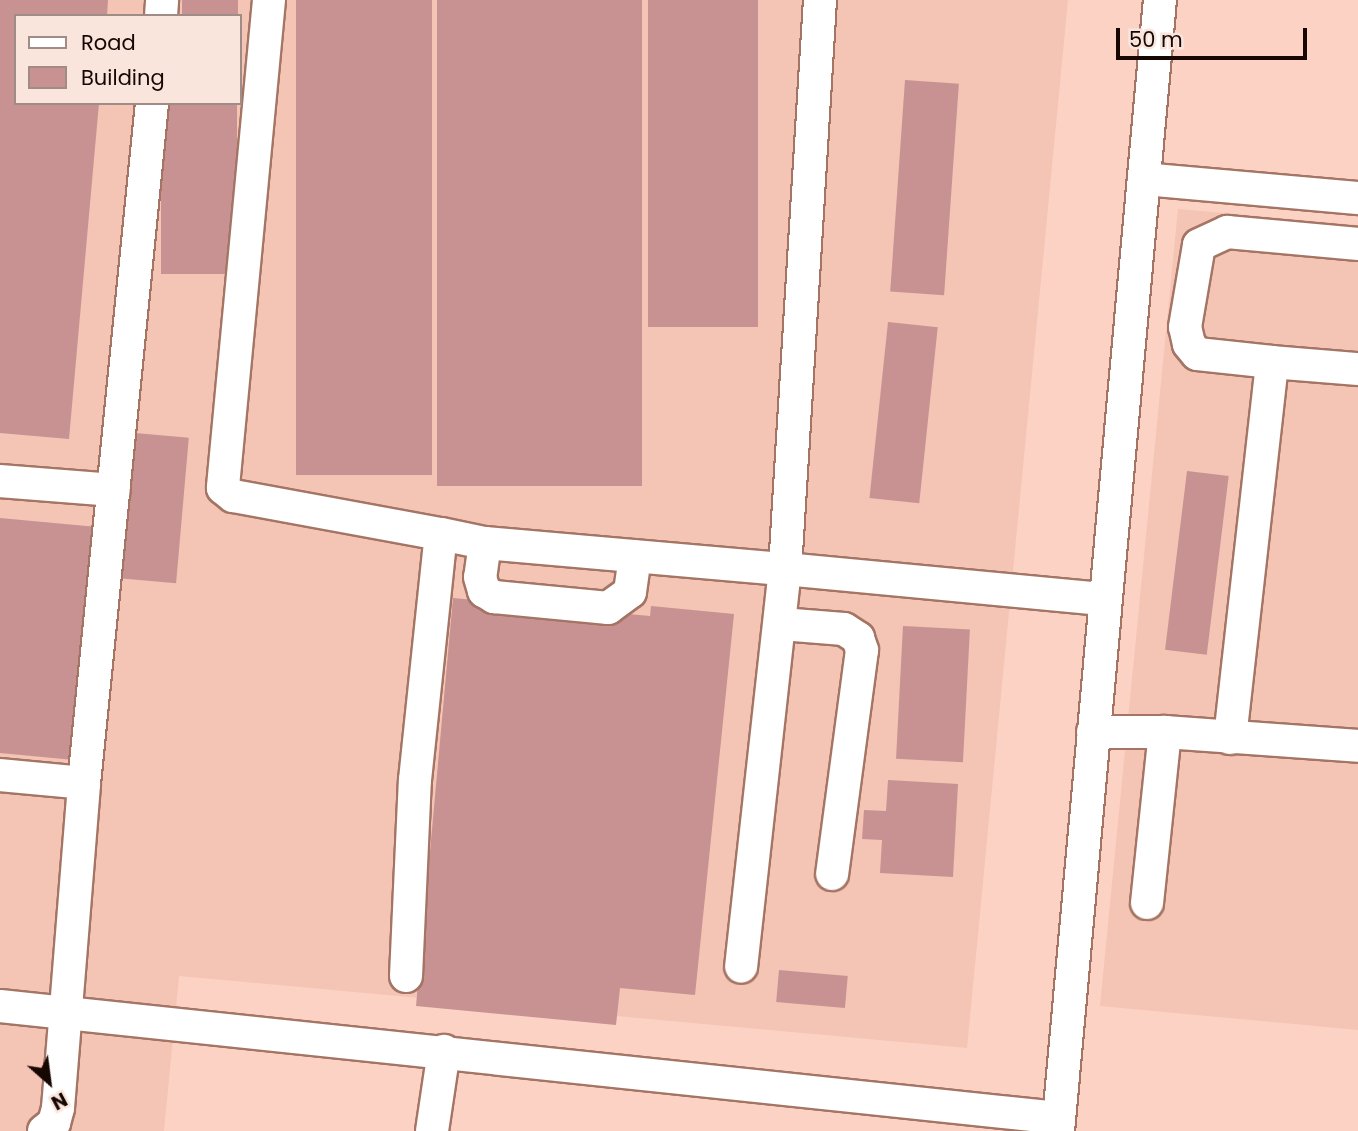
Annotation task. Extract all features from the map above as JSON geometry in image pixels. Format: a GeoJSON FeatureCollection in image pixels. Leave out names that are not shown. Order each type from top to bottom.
{"type":"FeatureCollection","features":[{"type":"Feature","properties":{"kind":"street"},"geometry":{"type":"LineString","coordinates":[[269,0],[223,488],[233,496],[485,543],[1105,599]]}},
{"type":"Feature","properties":{"kind":"street"},"geometry":{"type":"LineString","coordinates":[[741,967],[781,624],[820,0]]}},
{"type":"Feature","properties":{"kind":"street"},"geometry":{"type":"LineString","coordinates":[[0,1006],[66,1010],[444,1051],[1058,1125],[1160,0]]}},
{"type":"Feature","properties":{"kind":"street"},"geometry":{"type":"LineString","coordinates":[[44,1131],[54,1123],[58,1108],[84,783],[152,105]]}},
{"type":"Feature","properties":{"kind":"street"},"geometry":{"type":"LineString","coordinates":[[1144,180],[1358,198]]}},
{"type":"Feature","properties":{"kind":"street"},"geometry":{"type":"LineString","coordinates":[[1358,243],[1227,232],[1199,245],[1185,327],[1189,344],[1197,354],[1358,369]]}},
{"type":"Feature","properties":{"kind":"street"},"geometry":{"type":"LineString","coordinates":[[1230,738],[1272,362]]}},
{"type":"Feature","properties":{"kind":"street"},"geometry":{"type":"LineString","coordinates":[[0,481],[114,489]]}},
{"type":"Feature","properties":{"kind":"street"},"geometry":{"type":"LineString","coordinates":[[406,976],[415,780],[441,534]]}},
{"type":"Feature","properties":{"kind":"street"},"geometry":{"type":"LineString","coordinates":[[485,543],[480,577],[484,591],[494,597],[608,608],[630,592],[635,556]]}},
{"type":"Feature","properties":{"kind":"street"},"geometry":{"type":"LineString","coordinates":[[781,624],[844,629],[858,638],[862,650],[831,874]]}},
{"type":"Feature","properties":{"kind":"street"},"geometry":{"type":"LineString","coordinates":[[1093,732],[1165,732],[1358,746]]}},
{"type":"Feature","properties":{"kind":"street"},"geometry":{"type":"LineString","coordinates":[[1147,903],[1165,732]]}},
{"type":"Feature","properties":{"kind":"street"},"geometry":{"type":"LineString","coordinates":[[0,775],[84,783]]}},
{"type":"Feature","properties":{"kind":"street"},"geometry":{"type":"LineString","coordinates":[[432,1131],[444,1051]]}},
{"type":"Feature","properties":{"kind":"shaded area"},"geometry":{"type":"Polygon","coordinates":[[[0,0],[1068,0],[967,1048],[179,976],[164,1131],[0,1131],[0,0]]]}},
{"type":"Feature","properties":{"kind":"shaded area"},"geometry":{"type":"Polygon","coordinates":[[[1178,209],[1358,225],[1358,1030],[1100,1006],[1178,209]]]}},
{"type":"Feature","properties":{"kind":"building"},"geometry":{"type":"Polygon","coordinates":[[[0,0],[108,0],[107,14],[14,14],[14,105],[99,105],[69,439],[0,433],[0,0]]]}},
{"type":"Feature","properties":{"kind":"building"},"geometry":{"type":"Polygon","coordinates":[[[182,0],[238,0],[238,14],[182,14],[182,0]]]}},
{"type":"Feature","properties":{"kind":"building"},"geometry":{"type":"Polygon","coordinates":[[[296,0],[432,0],[432,475],[296,475],[296,0]]]}},
{"type":"Feature","properties":{"kind":"building"},"geometry":{"type":"Polygon","coordinates":[[[437,0],[642,0],[642,486],[437,486],[437,0]]]}},
{"type":"Feature","properties":{"kind":"building"},"geometry":{"type":"Polygon","coordinates":[[[648,0],[758,0],[758,327],[648,327],[648,0]]]}},
{"type":"Feature","properties":{"kind":"building"},"geometry":{"type":"Polygon","coordinates":[[[905,80],[959,84],[944,295],[890,291],[905,80]]]}},
{"type":"Feature","properties":{"kind":"building"},"geometry":{"type":"Polygon","coordinates":[[[161,105],[237,105],[237,274],[161,274],[161,105]]]}},
{"type":"Feature","properties":{"kind":"building"},"geometry":{"type":"Polygon","coordinates":[[[888,322],[938,327],[919,503],[869,498],[888,322]]]}},
{"type":"Feature","properties":{"kind":"building"},"geometry":{"type":"Polygon","coordinates":[[[135,433],[189,438],[176,583],[122,578],[135,433]]]}},
{"type":"Feature","properties":{"kind":"building"},"geometry":{"type":"Polygon","coordinates":[[[1187,471],[1229,476],[1207,655],[1165,650],[1187,471]]]}},
{"type":"Feature","properties":{"kind":"building"},"geometry":{"type":"Polygon","coordinates":[[[0,518],[97,527],[74,760],[0,753],[0,518]]]}},
{"type":"Feature","properties":{"kind":"building"},"geometry":{"type":"Polygon","coordinates":[[[453,598],[650,616],[651,606],[734,614],[695,995],[620,988],[616,1025],[416,1006],[453,598]]]}},
{"type":"Feature","properties":{"kind":"building"},"geometry":{"type":"Polygon","coordinates":[[[903,626],[970,630],[963,762],[896,759],[903,626]]]}},
{"type":"Feature","properties":{"kind":"building"},"geometry":{"type":"Polygon","coordinates":[[[888,780],[958,784],[953,877],[880,873],[882,840],[862,839],[864,810],[886,811],[888,780]]]}},
{"type":"Feature","properties":{"kind":"building"},"geometry":{"type":"Polygon","coordinates":[[[779,970],[848,976],[845,1008],[776,1002],[779,970]]]}}]}
